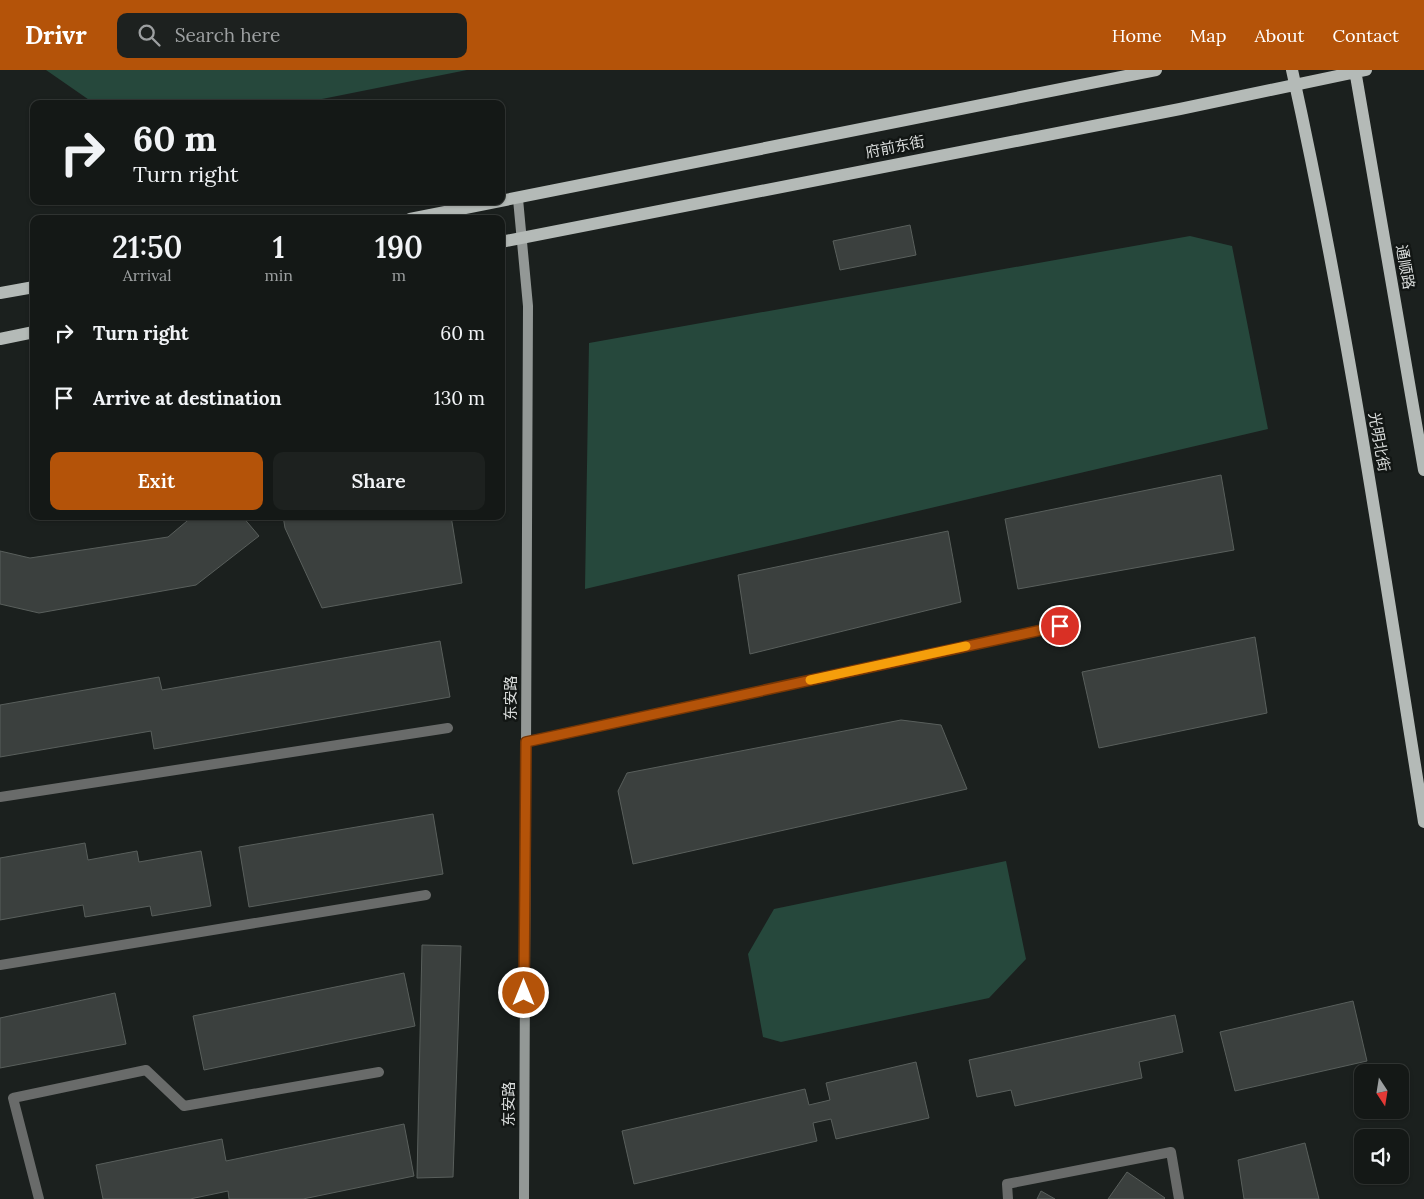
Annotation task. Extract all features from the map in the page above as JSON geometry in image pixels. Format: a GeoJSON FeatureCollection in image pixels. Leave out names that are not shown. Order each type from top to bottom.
{"type":"FeatureCollection","features":[{"type":"Feature","properties":{"kind":"main road","name":"府前东街"},"geometry":{"type":"LineString","coordinates":[[505,201],[1156,70]]}},
{"type":"Feature","properties":{"kind":"main road","name":"光明北街"},"geometry":{"type":"LineString","coordinates":[[1292,70],[1314,164],[1374,508],[1424,822]]}},
{"type":"Feature","properties":{"kind":"main road","name":"府前东街"},"geometry":{"type":"LineString","coordinates":[[505,241],[1296,86],[1359,71]]}},
{"type":"Feature","properties":{"kind":"main road","name":"通顺路"},"geometry":{"type":"LineString","coordinates":[[1359,71],[1424,470]]}},
{"type":"Feature","properties":{"kind":"main road","name":"府前东街"},"geometry":{"type":"LineString","coordinates":[[432,215],[486,205]]}},
{"type":"Feature","properties":{"kind":"main road"},"geometry":{"type":"LineString","coordinates":[[0,293],[30,288]]}},
{"type":"Feature","properties":{"kind":"main road"},"geometry":{"type":"LineString","coordinates":[[0,339],[30,333]]}},
{"type":"Feature","properties":{"kind":"street","name":"东安路"},"geometry":{"type":"LineString","coordinates":[[518,199],[528,306],[524,1199]]}},
{"type":"Feature","properties":{"kind":"lane"},"geometry":{"type":"LineString","coordinates":[[526,742],[1060,626]]}},
{"type":"Feature","properties":{"kind":"lane"},"geometry":{"type":"LineString","coordinates":[[0,797],[448,728]]}},
{"type":"Feature","properties":{"kind":"lane"},"geometry":{"type":"LineString","coordinates":[[0,964],[426,896]]}},
{"type":"Feature","properties":{"kind":"lane"},"geometry":{"type":"LineString","coordinates":[[39,1199],[13,1098],[146,1070],[184,1106],[380,1072]]}},
{"type":"Feature","properties":{"kind":"lane"},"geometry":{"type":"LineString","coordinates":[[1008,1199],[1007,1184],[1171,1152],[1179,1199]]}},
{"type":"Feature","properties":{"kind":"green space"},"geometry":{"type":"Polygon","coordinates":[[[46,70],[467,70],[317,100],[89,100],[46,70]]]}},
{"type":"Feature","properties":{"kind":"green space"},"geometry":{"type":"Polygon","coordinates":[[[1190,236],[1232,246],[1268,429],[585,589],[589,343],[1190,236]]]}},
{"type":"Feature","properties":{"kind":"green space"},"geometry":{"type":"Polygon","coordinates":[[[1006,861],[1026,959],[989,998],[781,1042],[763,1037],[748,954],[774,909],[1006,861]]]}},
{"type":"Feature","properties":{"kind":"building"},"geometry":{"type":"Polygon","coordinates":[[[910,225],[916,255],[840,270],[833,241],[910,225]]]}},
{"type":"Feature","properties":{"kind":"building"},"geometry":{"type":"Polygon","coordinates":[[[1221,475],[1234,550],[1018,589],[1005,519],[1221,475]]]}},
{"type":"Feature","properties":{"kind":"building"},"geometry":{"type":"Polygon","coordinates":[[[188,520],[245,520],[259,536],[196,585],[39,613],[0,604],[0,551],[30,558],[168,537],[188,520]]]}},
{"type":"Feature","properties":{"kind":"building"},"geometry":{"type":"Polygon","coordinates":[[[284,520],[452,520],[462,583],[322,608],[285,528],[284,520]]]}},
{"type":"Feature","properties":{"kind":"building"},"geometry":{"type":"Polygon","coordinates":[[[948,531],[961,602],[750,654],[738,575],[948,531]]]}},
{"type":"Feature","properties":{"kind":"building"},"geometry":{"type":"Polygon","coordinates":[[[1255,637],[1267,713],[1099,748],[1082,672],[1255,637]]]}},
{"type":"Feature","properties":{"kind":"building"},"geometry":{"type":"Polygon","coordinates":[[[440,641],[450,697],[154,749],[151,731],[0,757],[0,705],[159,677],[162,690],[440,641]]]}},
{"type":"Feature","properties":{"kind":"building"},"geometry":{"type":"Polygon","coordinates":[[[901,720],[941,725],[967,789],[633,864],[618,791],[627,773],[901,720]]]}},
{"type":"Feature","properties":{"kind":"building"},"geometry":{"type":"Polygon","coordinates":[[[433,814],[443,874],[249,907],[239,847],[433,814]]]}},
{"type":"Feature","properties":{"kind":"building"},"geometry":{"type":"Polygon","coordinates":[[[85,843],[88,860],[137,851],[139,862],[201,851],[211,906],[152,916],[150,906],[85,917],[83,905],[0,920],[0,858],[85,843]]]}},
{"type":"Feature","properties":{"kind":"building"},"geometry":{"type":"Polygon","coordinates":[[[422,945],[461,946],[453,1177],[417,1178],[422,945]]]}},
{"type":"Feature","properties":{"kind":"building"},"geometry":{"type":"Polygon","coordinates":[[[404,973],[415,1026],[204,1070],[193,1016],[404,973]]]}},
{"type":"Feature","properties":{"kind":"building"},"geometry":{"type":"Polygon","coordinates":[[[115,993],[126,1044],[0,1068],[0,1018],[115,993]]]}},
{"type":"Feature","properties":{"kind":"building"},"geometry":{"type":"Polygon","coordinates":[[[1353,1001],[1367,1061],[1235,1091],[1220,1032],[1353,1001]]]}},
{"type":"Feature","properties":{"kind":"building"},"geometry":{"type":"Polygon","coordinates":[[[1175,1015],[1183,1052],[1139,1062],[1142,1078],[1015,1106],[1011,1090],[977,1097],[969,1060],[1175,1015]]]}},
{"type":"Feature","properties":{"kind":"building"},"geometry":{"type":"Polygon","coordinates":[[[916,1062],[929,1118],[836,1139],[831,1119],[813,1123],[817,1141],[634,1184],[622,1131],[805,1089],[809,1105],[830,1100],[826,1083],[916,1062]]]}},
{"type":"Feature","properties":{"kind":"building"},"geometry":{"type":"Polygon","coordinates":[[[404,1124],[414,1176],[303,1199],[229,1199],[228,1191],[190,1199],[103,1199],[96,1165],[222,1139],[226,1161],[404,1124]]]}},
{"type":"Feature","properties":{"kind":"building"},"geometry":{"type":"Polygon","coordinates":[[[1305,1143],[1319,1199],[1244,1199],[1238,1160],[1305,1143]]]}},
{"type":"Feature","properties":{"kind":"building"},"geometry":{"type":"Polygon","coordinates":[[[1127,1172],[1165,1198],[1108,1199],[1127,1172]]]}},
{"type":"Feature","properties":{"kind":"building"},"geometry":{"type":"Polygon","coordinates":[[[1041,1191],[1055,1199],[1037,1199],[1041,1191]]]}},
{"type":"Feature","properties":{"kind":"slow traffic"},"geometry":{"type":"LineString","coordinates":[[810,680],[966,646]]}},
{"type":"Feature","properties":{"kind":"route"},"geometry":{"type":"LineString","coordinates":[[524,993],[526,742],[1060,626]]}}]}
